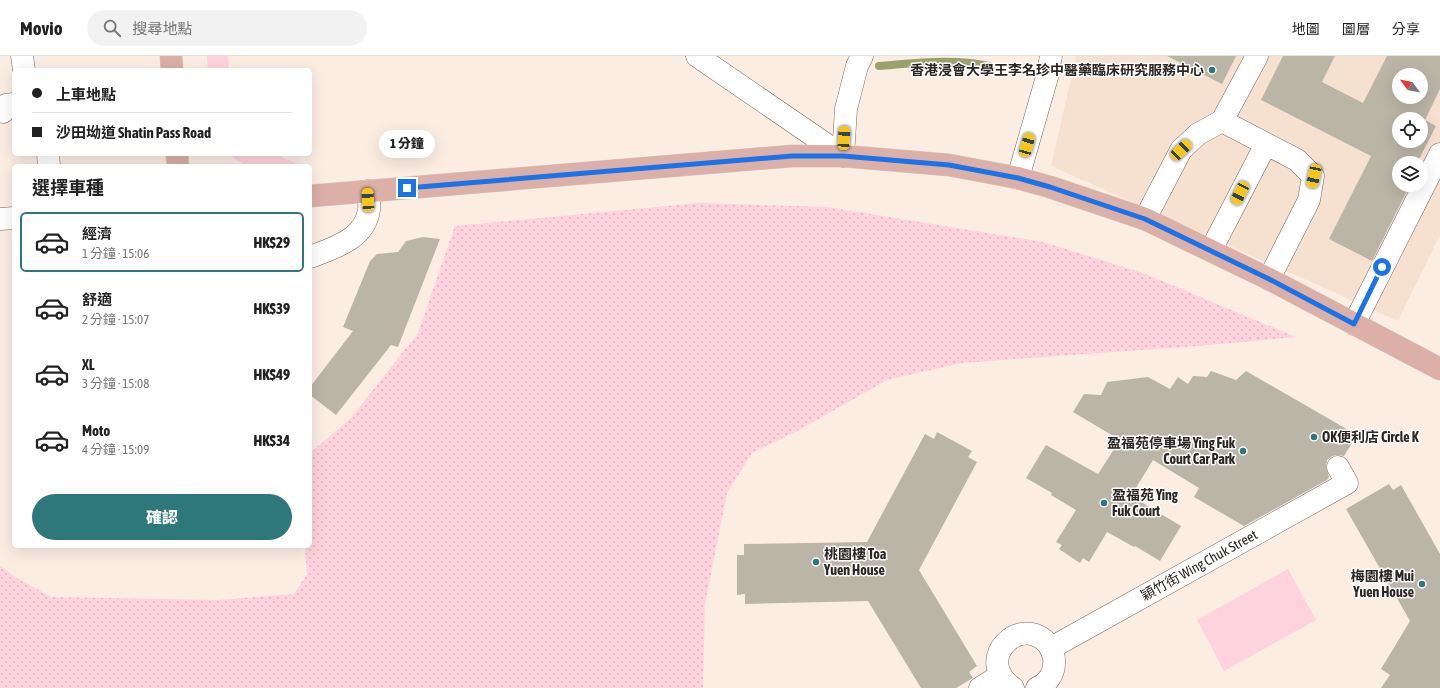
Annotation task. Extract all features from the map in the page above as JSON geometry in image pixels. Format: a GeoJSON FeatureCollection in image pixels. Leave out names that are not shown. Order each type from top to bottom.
{"type":"FeatureCollection","features":[{"type":"Feature","properties":{"kind":"main road"},"geometry":{"type":"LineString","coordinates":[[171,56],[172,68]]}},
{"type":"Feature","properties":{"kind":"main road"},"geometry":{"type":"LineString","coordinates":[[312,196],[792,156],[843,156],[949,165],[1018,178],[1050,187],[1145,219],[1269,279],[1440,369]]}},
{"type":"Feature","properties":{"kind":"street"},"geometry":{"type":"LineString","coordinates":[[22,56],[24,68]]}},
{"type":"Feature","properties":{"kind":"street"},"geometry":{"type":"LineString","coordinates":[[697,56],[843,156]]}},
{"type":"Feature","properties":{"kind":"street"},"geometry":{"type":"LineString","coordinates":[[843,156],[846,109],[857,66],[862,56]]}},
{"type":"Feature","properties":{"kind":"street"},"geometry":{"type":"LineString","coordinates":[[1018,178],[1047,76],[1051,56]]}},
{"type":"Feature","properties":{"kind":"street"},"geometry":{"type":"LineString","coordinates":[[1145,219],[1181,150],[1198,134],[1222,121],[1257,56]]}},
{"type":"Feature","properties":{"kind":"street"},"geometry":{"type":"LineString","coordinates":[[1222,121],[1297,160],[1314,176],[1309,200],[1269,279]]}},
{"type":"Feature","properties":{"kind":"street"},"geometry":{"type":"LineString","coordinates":[[1211,250],[1266,144]]}},
{"type":"Feature","properties":{"kind":"street"},"geometry":{"type":"LineString","coordinates":[[1354,324],[1440,154]]}},
{"type":"Feature","properties":{"kind":"street"},"geometry":{"type":"LineString","coordinates":[[312,256],[338,246],[360,232],[367,219],[369,208],[368,191]]}},
{"type":"Feature","properties":{"kind":"street"},"geometry":{"type":"LineString","coordinates":[[0,219],[12,218]]}},
{"type":"Feature","properties":{"kind":"street","name":"穎竹街 Wing Chuk Street"},"geometry":{"type":"LineString","coordinates":[[1051,648],[1342,475]]}},
{"type":"Feature","properties":{"kind":"street"},"geometry":{"type":"LineString","coordinates":[[980,688],[1007,682],[998,666],[998,656],[1002,647],[1008,640],[1017,635],[1027,633],[1037,635],[1045,640],[1051,648],[1054,656],[1052,672],[1046,685]]}},
{"type":"Feature","properties":{"kind":"shaded area"},"geometry":{"type":"Polygon","coordinates":[[[207,56],[228,56],[229,68],[208,68],[207,56]]]}},
{"type":"Feature","properties":{"kind":"shaded area"},"geometry":{"type":"Polygon","coordinates":[[[1076,56],[1440,56],[1440,235],[1398,321],[1051,166],[1076,56]]]}},
{"type":"Feature","properties":{"kind":"shaded area"},"geometry":{"type":"Polygon","coordinates":[[[231,156],[280,156],[298,164],[243,164],[231,156]]]}},
{"type":"Feature","properties":{"kind":"shaded area"},"geometry":{"type":"Polygon","coordinates":[[[700,203],[828,207],[1043,242],[1143,273],[1296,337],[1198,346],[961,363],[887,380],[801,429],[752,453],[727,493],[705,604],[703,688],[0,688],[0,566],[17,578],[51,597],[218,600],[294,594],[307,574],[305,548],[312,548],[312,451],[351,418],[418,333],[455,226],[700,203]]]}},
{"type":"Feature","properties":{"kind":"shaded area"},"geometry":{"type":"Polygon","coordinates":[[[1288,569],[1316,620],[1224,671],[1197,620],[1288,569]]]}},
{"type":"Feature","properties":{"kind":"building","name":"香港浸會大學王李名珍中醫藥臨床研究服務中心"},"geometry":{"type":"Polygon","coordinates":[[[1167,56],[1236,56],[1222,84],[1167,56]]]}},
{"type":"Feature","properties":{"kind":"building"},"geometry":{"type":"Polygon","coordinates":[[[1283,56],[1335,56],[1322,82],[1363,103],[1387,56],[1440,56],[1440,89],[1428,114],[1428,112],[1392,112],[1392,148],[1425,148],[1421,156],[1392,156],[1392,192],[1406,192],[1372,261],[1329,239],[1371,156],[1261,100],[1283,56]]]}},
{"type":"Feature","properties":{"kind":"building"},"geometry":{"type":"Polygon","coordinates":[[[1428,122],[1436,126],[1428,142],[1428,122]]]}},
{"type":"Feature","properties":{"kind":"building"},"geometry":{"type":"Polygon","coordinates":[[[423,237],[440,239],[398,347],[391,345],[336,415],[312,397],[312,384],[353,331],[343,327],[370,261],[377,254],[398,252],[406,241],[423,237]]]}},
{"type":"Feature","properties":{"kind":"building","name":"盈福苑停車場 Ying Fuk Court Car Park"},"geometry":{"type":"Polygon","coordinates":[[[1211,371],[1236,380],[1246,371],[1357,435],[1344,456],[1332,456],[1327,460],[1326,467],[1329,477],[1327,480],[1244,526],[1194,497],[1199,488],[1153,460],[1131,496],[1181,526],[1160,561],[1107,532],[1089,562],[1083,558],[1080,563],[1059,549],[1062,545],[1056,542],[1076,510],[1051,495],[1052,493],[1026,478],[1046,445],[1098,474],[1120,440],[1073,412],[1084,394],[1101,395],[1107,382],[1148,377],[1170,389],[1178,377],[1188,384],[1193,376],[1207,377],[1211,371]]]}},
{"type":"Feature","properties":{"kind":"building","name":"桃園樓 Toa Yuen House"},"geometry":{"type":"Polygon","coordinates":[[[937,432],[972,451],[968,457],[977,462],[919,570],[977,666],[969,672],[973,678],[956,688],[921,688],[868,601],[745,604],[745,594],[737,595],[737,555],[744,555],[744,544],[867,542],[925,434],[934,439],[937,432]]]}},
{"type":"Feature","properties":{"kind":"building","name":"梅園樓 Mui Yuen House"},"geometry":{"type":"Polygon","coordinates":[[[1389,484],[1393,490],[1401,485],[1440,554],[1440,688],[1381,688],[1390,675],[1381,669],[1410,621],[1346,509],[1389,484]]]}},
{"type":"Feature","properties":{"kind":"waterway"},"geometry":{"type":"LineString","coordinates":[[879,66],[948,62],[961,62],[989,66]]}},
{"type":"Feature","properties":{"kind":"place","name":"香港浸會大學王李名珍中醫藥臨床研究服務中心"},"geometry":{"type":"Point","coordinates":[1212,70]}},
{"type":"Feature","properties":{"kind":"place","name":"OK便利店 Circle K"},"geometry":{"type":"Point","coordinates":[1314,437]}},
{"type":"Feature","properties":{"kind":"place","name":"盈福苑停車場 Ying Fuk Court Car Park"},"geometry":{"type":"Point","coordinates":[1243,451]}},
{"type":"Feature","properties":{"kind":"place","name":"盈福苑 Ying Fuk Court"},"geometry":{"type":"Point","coordinates":[1104,503]}},
{"type":"Feature","properties":{"kind":"place","name":"桃園樓 Toa Yuen House"},"geometry":{"type":"Point","coordinates":[816,562]}},
{"type":"Feature","properties":{"kind":"place","name":"梅園樓 Mui Yuen House"},"geometry":{"type":"Point","coordinates":[1422,584]}},
{"type":"Feature","properties":{"kind":"route"},"geometry":{"type":"LineString","coordinates":[[407,188],[792,156],[843,156],[949,165],[1018,178],[1050,187],[1145,219],[1269,279],[1354,324],[1382,267]]}}]}
